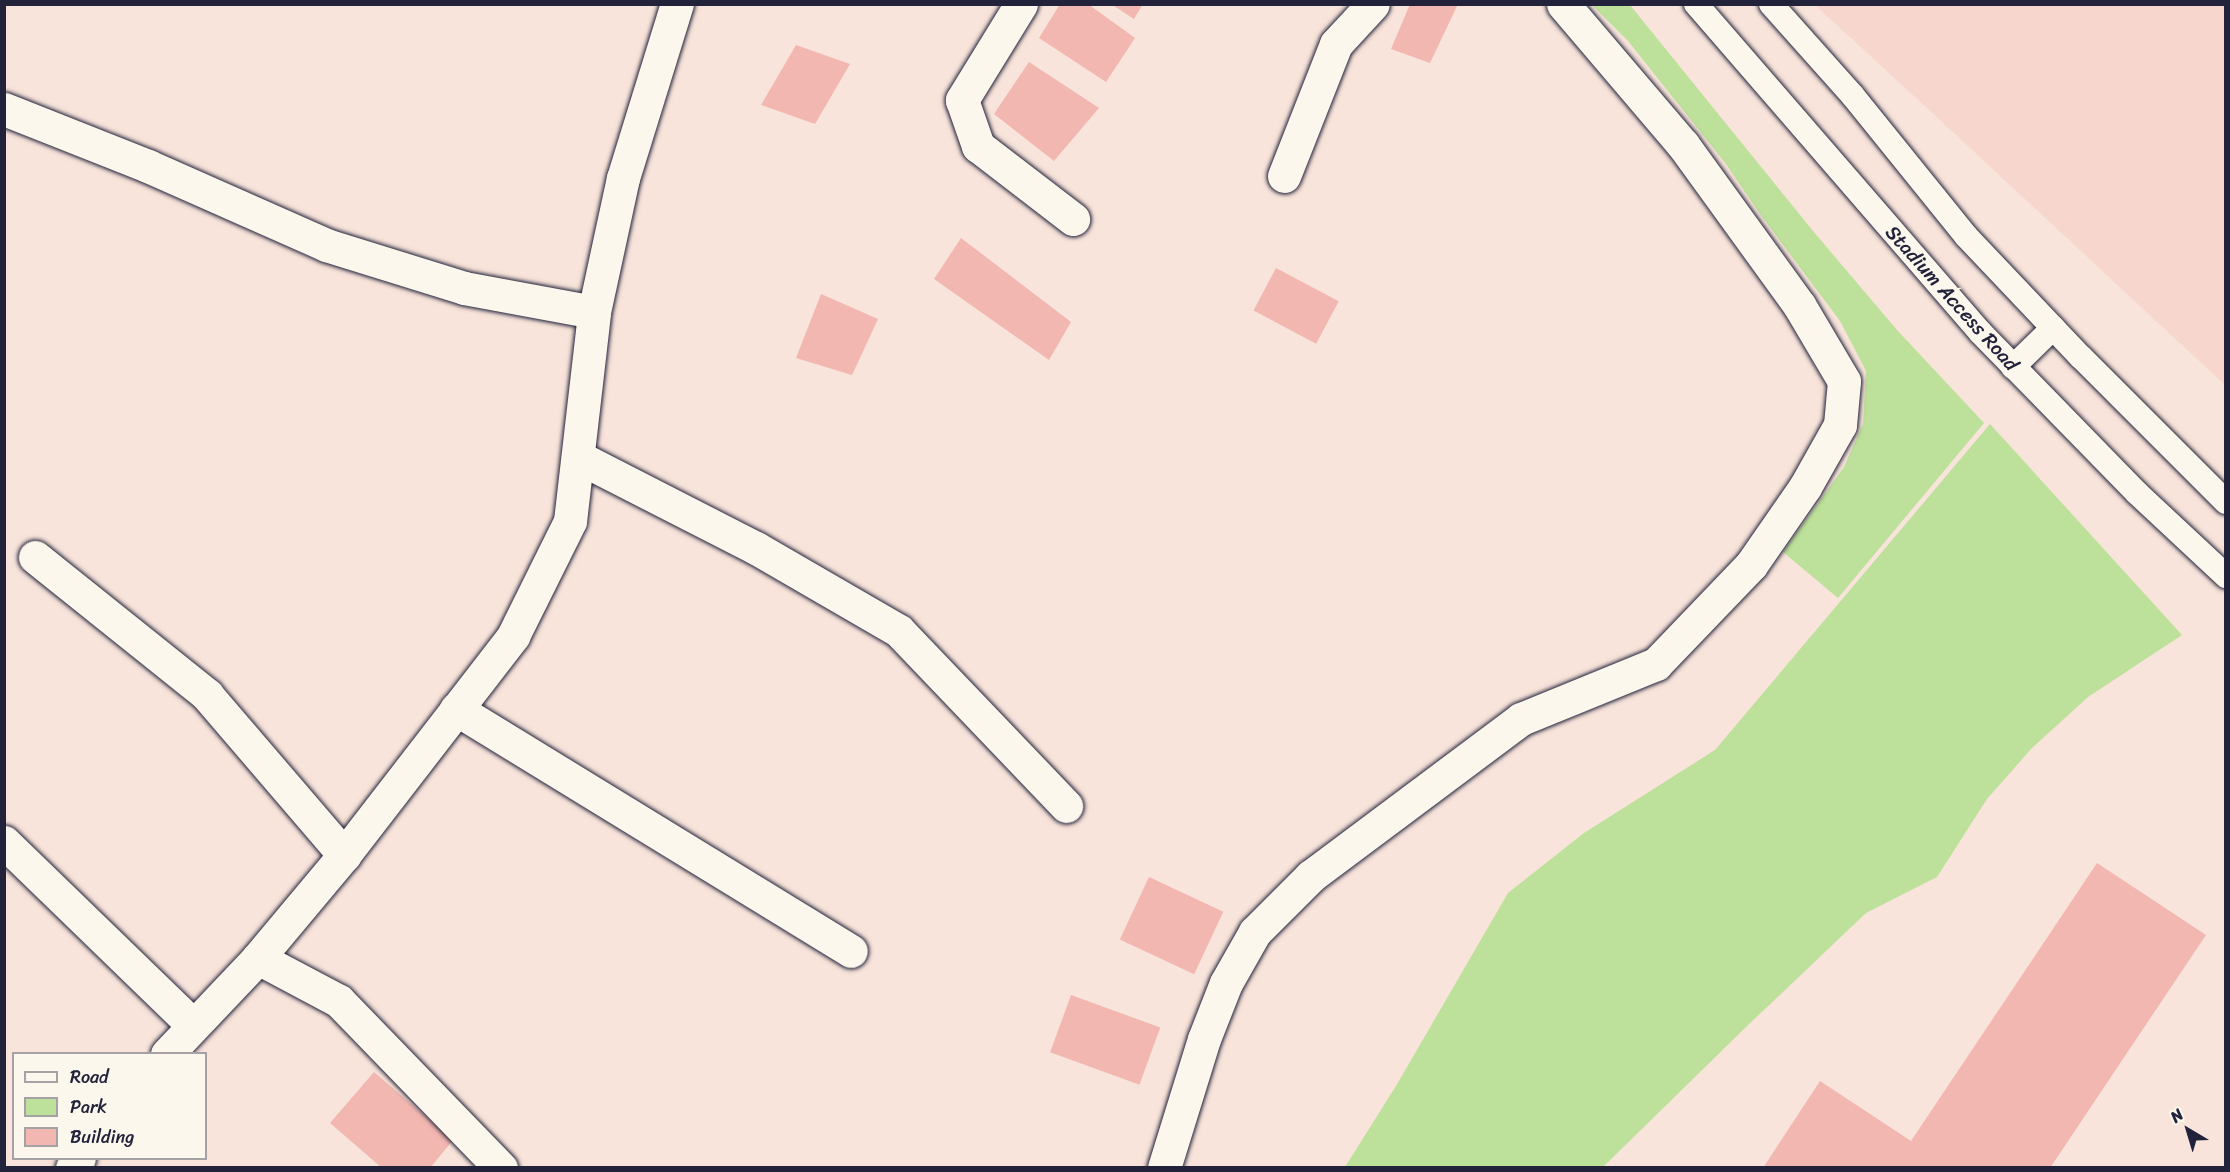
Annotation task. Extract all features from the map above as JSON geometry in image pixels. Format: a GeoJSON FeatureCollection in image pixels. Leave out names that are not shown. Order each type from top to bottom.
{"type":"FeatureCollection","features":[{"type":"Feature","properties":{"kind":"street"},"geometry":{"type":"LineString","coordinates":[[168,1052],[192,1024],[258,958],[344,855],[513,636],[570,521],[594,312],[624,178],[677,4]]}},
{"type":"Feature","properties":{"kind":"street"},"geometry":{"type":"LineString","coordinates":[[1021,4],[962,100],[978,146],[1073,219]]}},
{"type":"Feature","properties":{"kind":"street"},"geometry":{"type":"LineString","coordinates":[[1284,176],[1336,44],[1373,4]]}},
{"type":"Feature","properties":{"kind":"street"},"geometry":{"type":"LineString","coordinates":[[1164,1167],[1204,1040],[1226,983],[1255,932],[1311,876],[1521,719],[1656,664],[1751,565],[1805,487],[1840,425],[1844,381],[1799,305],[1683,145],[1563,4]]}},
{"type":"Feature","properties":{"kind":"street"},"geometry":{"type":"LineString","coordinates":[[4,109],[148,166],[326,245],[464,288],[594,312]]}},
{"type":"Feature","properties":{"kind":"street"},"geometry":{"type":"LineString","coordinates":[[578,457],[756,548],[899,631],[1066,806]]}},
{"type":"Feature","properties":{"kind":"street"},"geometry":{"type":"LineString","coordinates":[[35,557],[207,695],[344,855]]}},
{"type":"Feature","properties":{"kind":"street"},"geometry":{"type":"LineString","coordinates":[[456,709],[851,951]]}},
{"type":"Feature","properties":{"kind":"street"},"geometry":{"type":"LineString","coordinates":[[4,842],[192,1024]]}},
{"type":"Feature","properties":{"kind":"street"},"geometry":{"type":"LineString","coordinates":[[258,958],[339,1001],[501,1167]]}},
{"type":"Feature","properties":{"kind":"lane","name":"Stadium Access Road"},"geometry":{"type":"LineString","coordinates":[[1696,4],[1918,264],[2013,366],[2137,492],[2226,576]]}},
{"type":"Feature","properties":{"kind":"lane"},"geometry":{"type":"LineString","coordinates":[[1771,4],[1853,96],[1966,236],[2053,328],[2226,502]]}},
{"type":"Feature","properties":{"kind":"lane"},"geometry":{"type":"LineString","coordinates":[[2013,366],[2053,328]]}},
{"type":"Feature","properties":{"kind":"shaded area"},"geometry":{"type":"Polygon","coordinates":[[[1815,5],[2225,5],[2225,385],[1927,108],[1815,5]]]}},
{"type":"Feature","properties":{"kind":"green space"},"geometry":{"type":"Polygon","coordinates":[[[1592,5],[1630,5],[1813,231],[1897,330],[1984,423],[1838,598],[1783,552],[1844,467],[1863,424],[1866,371],[1840,321],[1760,214],[1726,164],[1628,41],[1592,5]]]}},
{"type":"Feature","properties":{"kind":"green space"},"geometry":{"type":"Polygon","coordinates":[[[1990,424],[2182,635],[2088,697],[2032,748],[1987,799],[1937,877],[1866,913],[1603,1167],[1345,1167],[1396,1086],[1508,893],[1584,833],[1715,750],[1990,424]]]}},
{"type":"Feature","properties":{"kind":"building"},"geometry":{"type":"Polygon","coordinates":[[[1060,4],[1088,4],[1135,38],[1106,82],[1039,38],[1060,4]]]}},
{"type":"Feature","properties":{"kind":"building"},"geometry":{"type":"Polygon","coordinates":[[[1111,4],[1143,4],[1134,19],[1111,4]]]}},
{"type":"Feature","properties":{"kind":"building"},"geometry":{"type":"Polygon","coordinates":[[[1410,4],[1458,4],[1430,63],[1391,49],[1410,4]]]}},
{"type":"Feature","properties":{"kind":"building"},"geometry":{"type":"Polygon","coordinates":[[[796,45],[850,64],[815,124],[761,105],[796,45]]]}},
{"type":"Feature","properties":{"kind":"building"},"geometry":{"type":"Polygon","coordinates":[[[1029,62],[1099,108],[1054,161],[994,114],[1029,62]]]}},
{"type":"Feature","properties":{"kind":"building"},"geometry":{"type":"Polygon","coordinates":[[[961,238],[1071,322],[1049,360],[934,279],[961,238]]]}},
{"type":"Feature","properties":{"kind":"building"},"geometry":{"type":"Polygon","coordinates":[[[1276,268],[1339,301],[1316,344],[1253,310],[1276,268]]]}},
{"type":"Feature","properties":{"kind":"building"},"geometry":{"type":"Polygon","coordinates":[[[821,294],[878,319],[852,375],[796,358],[821,294]]]}},
{"type":"Feature","properties":{"kind":"building"},"geometry":{"type":"Polygon","coordinates":[[[2097,863],[2206,935],[2050,1168],[1763,1168],[1820,1081],[1911,1141],[2097,863]]]}},
{"type":"Feature","properties":{"kind":"building"},"geometry":{"type":"Polygon","coordinates":[[[1149,877],[1223,912],[1194,974],[1120,940],[1149,877]]]}},
{"type":"Feature","properties":{"kind":"building"},"geometry":{"type":"Polygon","coordinates":[[[1071,995],[1160,1027],[1139,1085],[1050,1052],[1071,995]]]}},
{"type":"Feature","properties":{"kind":"building"},"geometry":{"type":"Polygon","coordinates":[[[374,1072],[453,1140],[430,1168],[382,1168],[330,1123],[374,1072]]]}}]}
